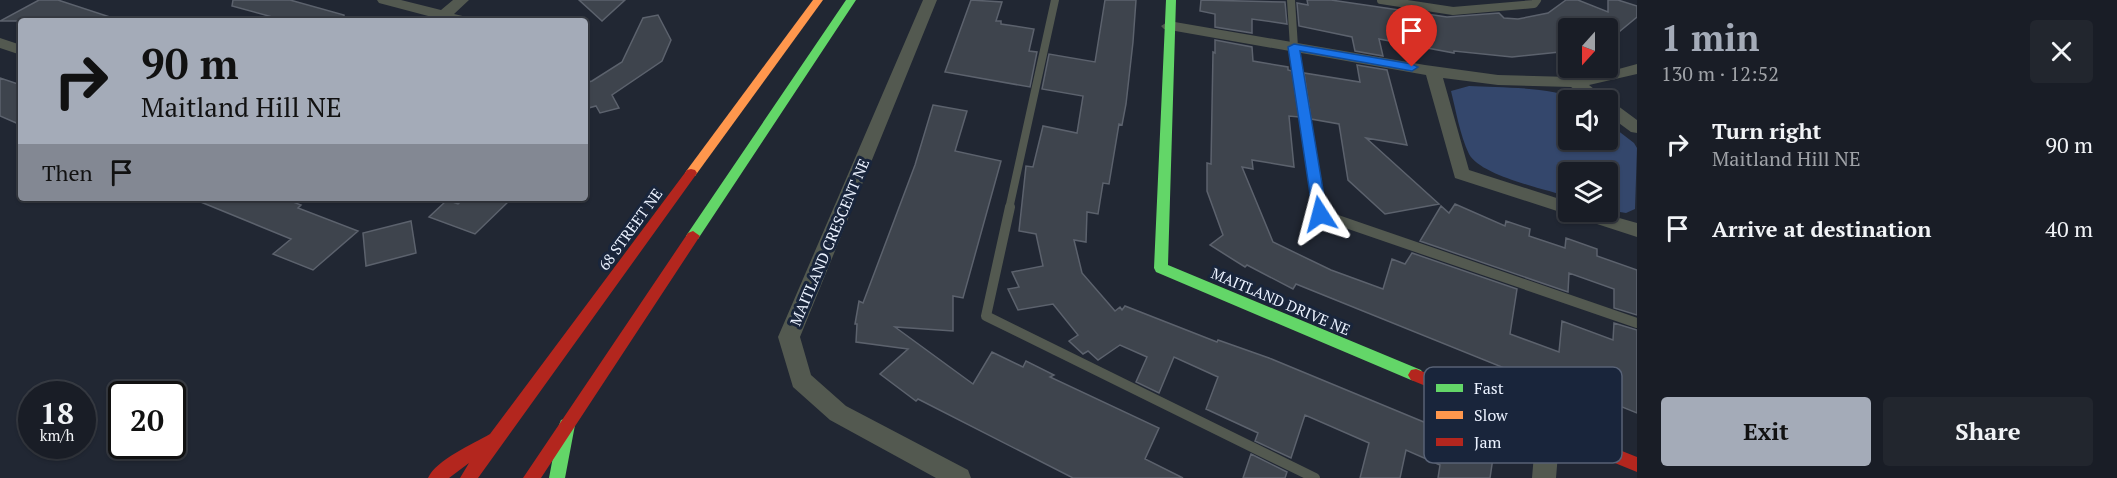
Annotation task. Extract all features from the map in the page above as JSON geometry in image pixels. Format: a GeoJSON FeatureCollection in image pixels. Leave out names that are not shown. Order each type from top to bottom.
{"type":"FeatureCollection","features":[{"type":"Feature","properties":{"kind":"main road","name":"68 STREET NE"},"geometry":{"type":"LineString","coordinates":[[468,478],[819,0]]}},
{"type":"Feature","properties":{"kind":"main road"},"geometry":{"type":"LineString","coordinates":[[531,478],[851,0]]}},
{"type":"Feature","properties":{"kind":"main road","name":"MAITLAND DRIVE NE"},"geometry":{"type":"LineString","coordinates":[[1171,0],[1168,26],[1161,268],[1424,378]]}},
{"type":"Feature","properties":{"kind":"main road"},"geometry":{"type":"LineString","coordinates":[[557,478],[567,425]]}},
{"type":"Feature","properties":{"kind":"main road"},"geometry":{"type":"LineString","coordinates":[[436,478],[459,460],[497,440]]}},
{"type":"Feature","properties":{"kind":"main road","name":"MAITLAND DRIVE NE"},"geometry":{"type":"LineString","coordinates":[[1622,459],[1637,465]]}},
{"type":"Feature","properties":{"kind":"street"},"geometry":{"type":"LineString","coordinates":[[384,0],[440,18],[462,0]]}},
{"type":"Feature","properties":{"kind":"street","name":"MAITLAND CRESCENT NE"},"geometry":{"type":"LineString","coordinates":[[930,0],[789,337],[801,380],[838,413],[959,478]]}},
{"type":"Feature","properties":{"kind":"street"},"geometry":{"type":"LineString","coordinates":[[1168,26],[1433,71],[1504,80],[1575,82],[1637,69]]}},
{"type":"Feature","properties":{"kind":"street"},"geometry":{"type":"LineString","coordinates":[[0,43],[18,49]]}},
{"type":"Feature","properties":{"kind":"street"},"geometry":{"type":"LineString","coordinates":[[1433,71],[1461,174],[1558,205]]}},
{"type":"Feature","properties":{"kind":"street"},"geometry":{"type":"LineString","coordinates":[[1575,82],[1586,90]]}},
{"type":"Feature","properties":{"kind":"street"},"geometry":{"type":"LineString","coordinates":[[1618,114],[1637,128]]}},
{"type":"Feature","properties":{"kind":"street"},"geometry":{"type":"LineString","coordinates":[[1610,222],[1637,230]]}},
{"type":"Feature","properties":{"kind":"street"},"geometry":{"type":"LineString","coordinates":[[1544,478],[1545,463]]}},
{"type":"Feature","properties":{"kind":"lane"},"geometry":{"type":"LineString","coordinates":[[1055,0],[986,316],[1315,478]]}},
{"type":"Feature","properties":{"kind":"lane"},"geometry":{"type":"LineString","coordinates":[[1291,0],[1294,47],[1320,214],[1637,323]]}},
{"type":"Feature","properties":{"kind":"lane"},"geometry":{"type":"LineString","coordinates":[[1381,0],[1453,11],[1534,4],[1538,0]]}},
{"type":"Feature","properties":{"kind":"shaded area"},"geometry":{"type":"Polygon","coordinates":[[[1469,86],[1558,93],[1558,150],[1618,150],[1618,131],[1637,148],[1635,209],[1626,213],[1618,212],[1618,162],[1558,162],[1558,194],[1486,169],[1469,154],[1458,123],[1451,91],[1469,86]]]}},
{"type":"Feature","properties":{"kind":"building"},"geometry":{"type":"Polygon","coordinates":[[[39,0],[58,0],[110,17],[18,18],[18,21],[0,21],[39,0]]]}},
{"type":"Feature","properties":{"kind":"building"},"geometry":{"type":"Polygon","coordinates":[[[233,0],[290,0],[344,15],[344,18],[276,18],[232,6],[233,0]]]}},
{"type":"Feature","properties":{"kind":"building"},"geometry":{"type":"Polygon","coordinates":[[[579,0],[625,0],[602,21],[579,0]]]}},
{"type":"Feature","properties":{"kind":"building"},"geometry":{"type":"Polygon","coordinates":[[[971,0],[1002,2],[996,21],[1001,21],[1001,24],[1034,29],[1029,51],[1037,52],[1030,87],[945,72],[971,0]]]}},
{"type":"Feature","properties":{"kind":"building"},"geometry":{"type":"Polygon","coordinates":[[[1105,0],[1136,0],[1126,104],[1122,125],[1119,124],[1109,184],[1103,183],[1098,214],[1087,212],[1086,242],[1074,240],[1082,273],[1115,311],[1120,307],[1122,310],[1125,306],[1217,342],[1218,340],[1269,358],[1424,422],[1424,458],[1406,450],[1400,478],[1360,478],[1369,443],[1305,415],[1291,458],[1255,441],[1258,433],[1206,409],[1218,377],[1174,357],[1159,393],[1136,382],[1147,357],[1120,345],[1098,360],[1088,351],[1083,354],[1069,341],[1078,335],[1053,304],[1018,310],[1008,289],[1019,287],[1012,272],[1043,266],[1036,234],[1019,231],[1026,166],[1033,167],[1043,126],[1077,133],[1083,96],[1042,89],[1049,54],[1095,62],[1105,0]]]}},
{"type":"Feature","properties":{"kind":"building"},"geometry":{"type":"Polygon","coordinates":[[[1201,0],[1285,2],[1287,24],[1252,19],[1252,33],[1215,27],[1215,14],[1200,11],[1201,0]]]}},
{"type":"Feature","properties":{"kind":"building"},"geometry":{"type":"Polygon","coordinates":[[[1307,0],[1331,0],[1447,17],[1499,13],[1504,18],[1518,19],[1548,13],[1566,0],[1578,0],[1608,12],[1608,0],[1618,0],[1637,6],[1637,17],[1618,33],[1618,18],[1558,18],[1558,52],[1512,57],[1454,51],[1454,53],[1379,39],[1383,56],[1355,51],[1352,37],[1299,26],[1297,3],[1308,5],[1307,0]]]}},
{"type":"Feature","properties":{"kind":"building"},"geometry":{"type":"Polygon","coordinates":[[[658,15],[671,40],[662,61],[612,95],[619,108],[600,113],[596,106],[588,108],[588,82],[622,62],[643,18],[658,15]]]}},
{"type":"Feature","properties":{"kind":"building"},"geometry":{"type":"Polygon","coordinates":[[[1215,40],[1252,47],[1253,61],[1288,67],[1288,70],[1292,71],[1299,117],[1289,116],[1294,167],[1252,160],[1253,169],[1242,167],[1273,242],[1331,270],[1383,289],[1392,259],[1405,264],[1412,253],[1517,289],[1510,334],[1559,352],[1562,321],[1613,340],[1614,323],[1637,330],[1637,413],[1622,407],[1622,367],[1502,367],[1296,284],[1293,289],[1247,265],[1245,267],[1210,245],[1223,235],[1207,191],[1207,163],[1211,164],[1213,52],[1215,53],[1215,40]]]}},
{"type":"Feature","properties":{"kind":"building"},"geometry":{"type":"Polygon","coordinates":[[[1357,65],[1387,70],[1407,145],[1366,138],[1439,204],[1385,214],[1348,180],[1339,124],[1311,119],[1304,73],[1360,82],[1357,65]]]}},
{"type":"Feature","properties":{"kind":"building"},"geometry":{"type":"Polygon","coordinates":[[[0,78],[18,84],[18,124],[0,116],[0,78]]]}},
{"type":"Feature","properties":{"kind":"building"},"geometry":{"type":"Polygon","coordinates":[[[933,105],[967,111],[955,151],[1001,161],[963,298],[953,296],[953,331],[895,327],[973,384],[992,352],[1023,367],[1026,361],[1054,375],[1050,377],[1159,428],[1145,459],[1183,478],[1073,478],[918,399],[916,401],[880,374],[908,349],[856,342],[857,324],[855,324],[859,301],[863,303],[915,165],[933,105]]]}},
{"type":"Feature","properties":{"kind":"building"},"geometry":{"type":"Polygon","coordinates":[[[198,201],[291,201],[301,205],[298,208],[358,231],[313,270],[273,254],[291,239],[198,201]]]}},
{"type":"Feature","properties":{"kind":"building"},"geometry":{"type":"Polygon","coordinates":[[[446,201],[458,204],[462,201],[509,201],[475,234],[429,217],[446,201]]]}},
{"type":"Feature","properties":{"kind":"building"},"geometry":{"type":"Polygon","coordinates":[[[1455,204],[1505,226],[1506,221],[1530,229],[1529,236],[1565,248],[1566,238],[1597,249],[1597,256],[1637,270],[1637,315],[1614,308],[1614,289],[1569,273],[1568,292],[1420,241],[1441,206],[1449,213],[1455,204]]]}},
{"type":"Feature","properties":{"kind":"building"},"geometry":{"type":"Polygon","coordinates":[[[411,221],[416,253],[366,266],[363,233],[411,221]]]}},
{"type":"Feature","properties":{"kind":"building"},"geometry":{"type":"Polygon","coordinates":[[[1251,454],[1287,472],[1285,478],[1243,478],[1251,454]]]}},
{"type":"Feature","properties":{"kind":"building"},"geometry":{"type":"Polygon","coordinates":[[[1435,463],[1492,463],[1490,478],[1438,478],[1440,465],[1435,463]]]}},
{"type":"Feature","properties":{"kind":"traffic: fast"},"geometry":{"type":"LineString","coordinates":[[693,236],[851,0]]}},
{"type":"Feature","properties":{"kind":"traffic: fast"},"geometry":{"type":"LineString","coordinates":[[1171,0],[1161,268],[1416,375]]}},
{"type":"Feature","properties":{"kind":"traffic: fast"},"geometry":{"type":"LineString","coordinates":[[557,478],[567,425]]}},
{"type":"Feature","properties":{"kind":"traffic: slow"},"geometry":{"type":"LineString","coordinates":[[691,173],[818,0]]}},
{"type":"Feature","properties":{"kind":"traffic: jam"},"geometry":{"type":"LineString","coordinates":[[468,478],[691,173]]}},
{"type":"Feature","properties":{"kind":"traffic: jam"},"geometry":{"type":"LineString","coordinates":[[531,478],[693,236]]}},
{"type":"Feature","properties":{"kind":"traffic: jam"},"geometry":{"type":"LineString","coordinates":[[1416,375],[1424,378]]}},
{"type":"Feature","properties":{"kind":"traffic: jam"},"geometry":{"type":"LineString","coordinates":[[436,478],[459,460],[497,439]]}},
{"type":"Feature","properties":{"kind":"traffic: jam"},"geometry":{"type":"LineString","coordinates":[[1622,459],[1637,465]]}},
{"type":"Feature","properties":{"kind":"route"},"geometry":{"type":"LineString","coordinates":[[1320,214],[1294,47],[1412,67]]}}]}
